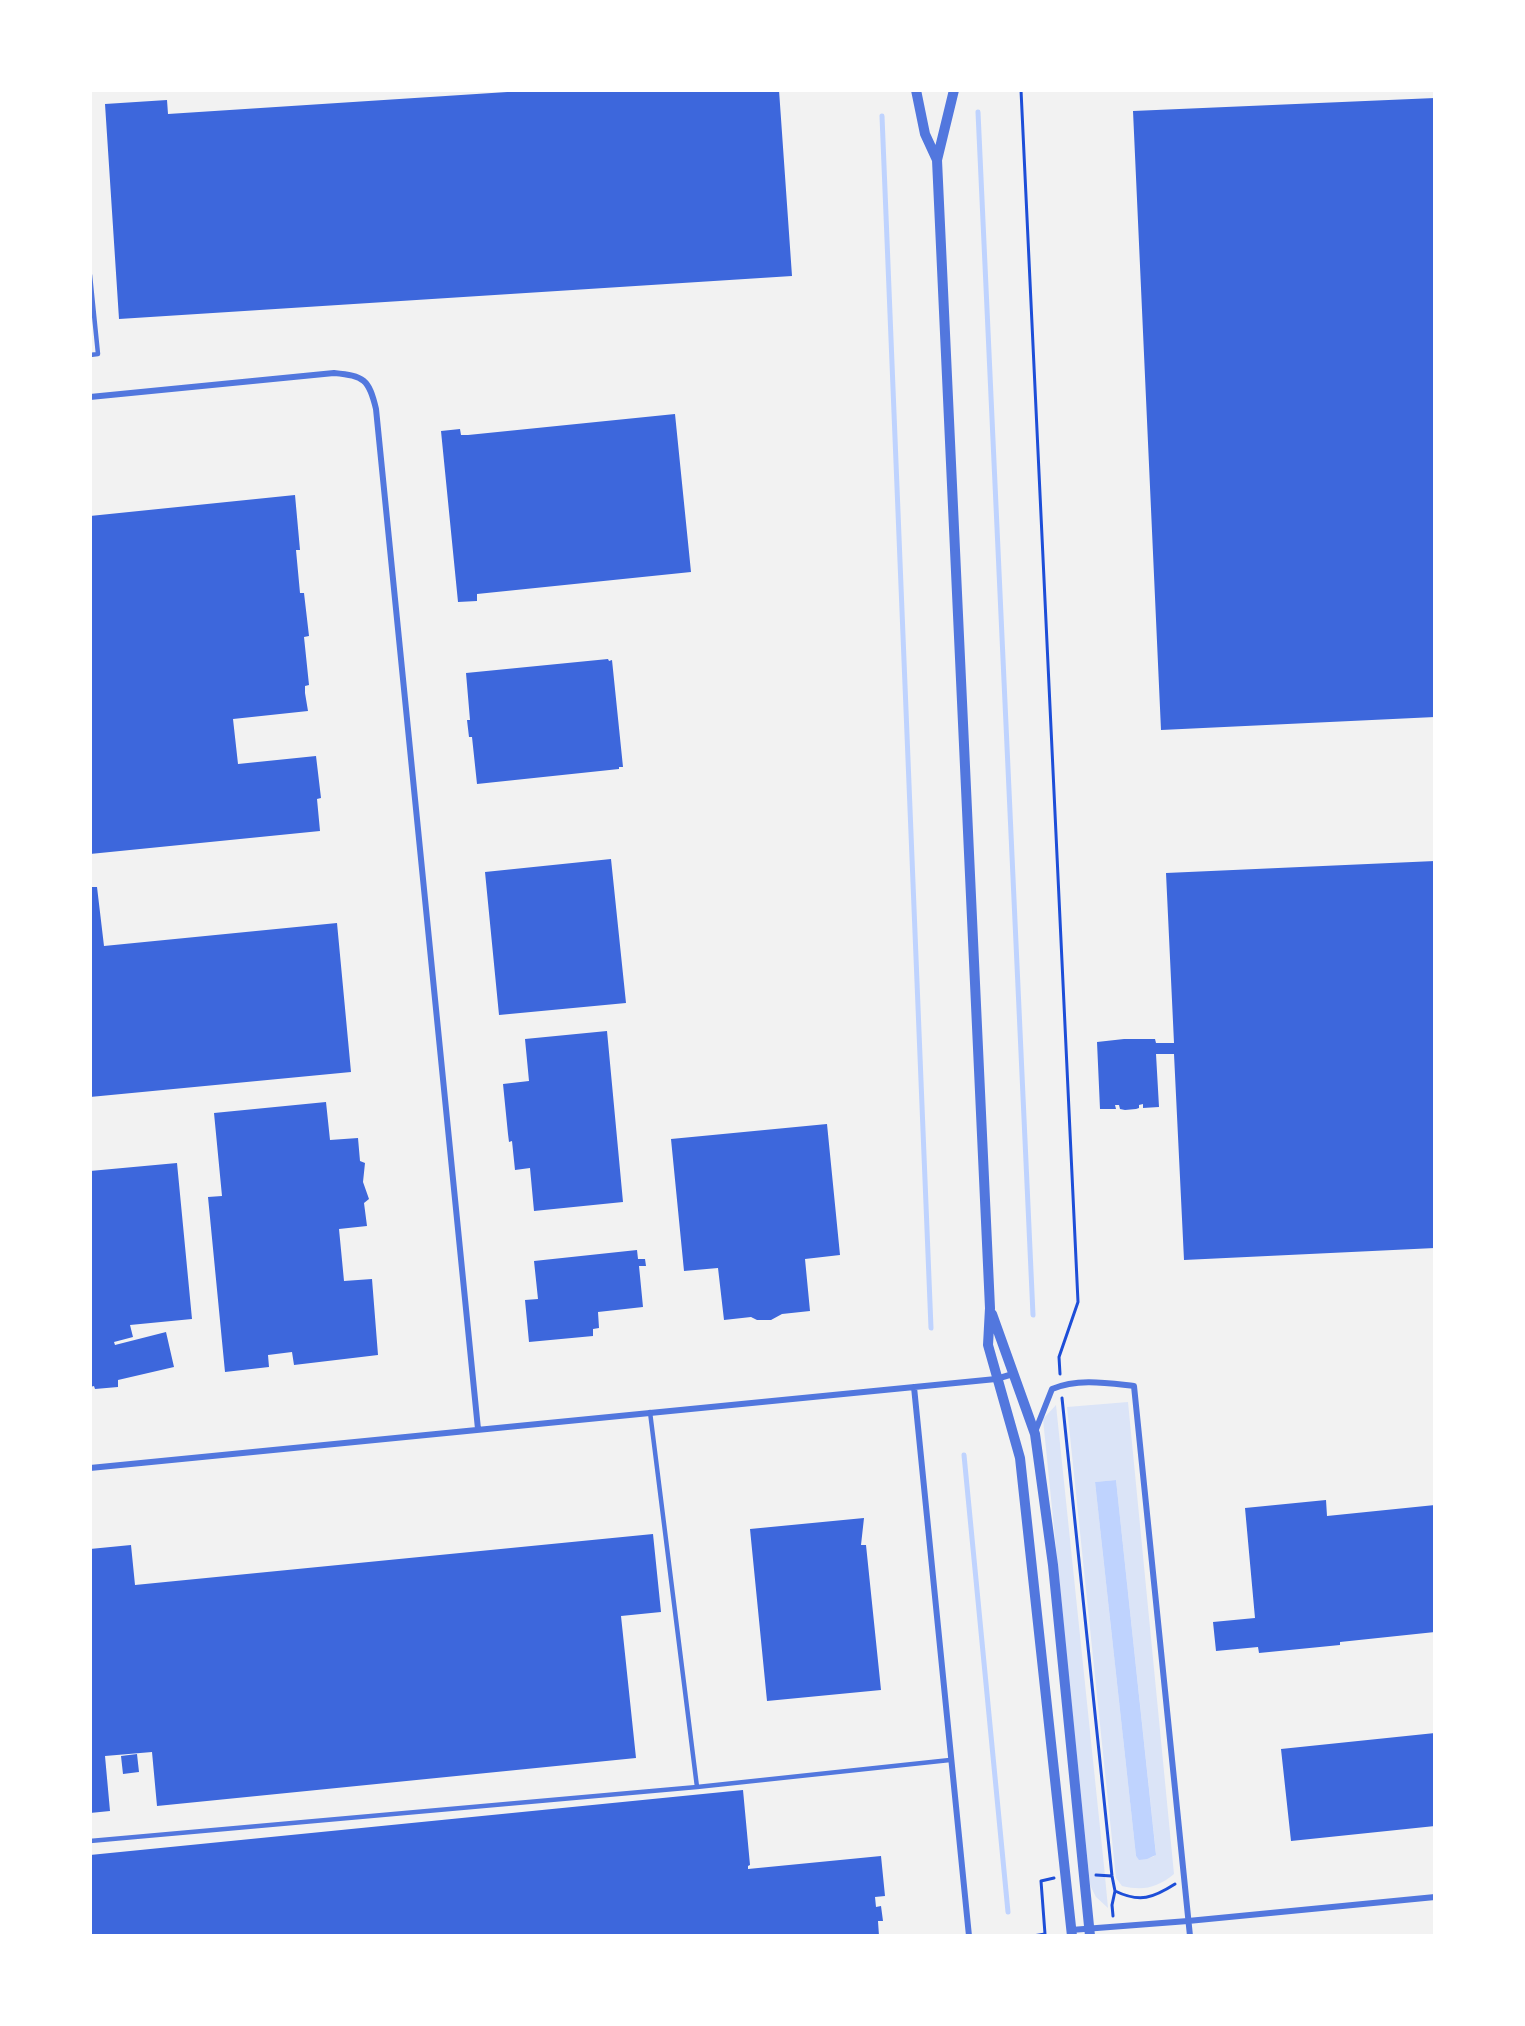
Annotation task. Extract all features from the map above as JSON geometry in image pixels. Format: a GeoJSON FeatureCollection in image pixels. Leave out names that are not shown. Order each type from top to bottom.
{"type":"FeatureCollection","features":[{"type":"Feature","properties":{"kind":"street"},"geometry":{"type":"LineString","coordinates":[[921,90],[916,90],[925,134],[937,160]]}},
{"type":"Feature","properties":{"kind":"street"},"geometry":{"type":"LineString","coordinates":[[954,90],[937,160],[990,1308],[988,1345],[1020,1458],[1071,1933],[1435,1896]]}},
{"type":"Feature","properties":{"kind":"street"},"geometry":{"type":"LineString","coordinates":[[90,397],[334,373],[356,375],[367,382],[373,394],[478,1429]]}},
{"type":"Feature","properties":{"kind":"street"},"geometry":{"type":"LineString","coordinates":[[990,1308],[1035,1434],[1053,1565],[1090,1932]]}},
{"type":"Feature","properties":{"kind":"street"},"geometry":{"type":"LineString","coordinates":[[90,1468],[996,1379],[1013,1374]]}},
{"type":"Feature","properties":{"kind":"street"},"geometry":{"type":"LineString","coordinates":[[1035,1434],[1052,1389],[1060,1385],[1096,1382],[1134,1386],[1190,1936]]}},
{"type":"Feature","properties":{"kind":"street"},"geometry":{"type":"LineString","coordinates":[[914,1387],[969,1936]]}},
{"type":"Feature","properties":{"kind":"lane"},"geometry":{"type":"LineString","coordinates":[[90,275],[98,354],[90,355]]}},
{"type":"Feature","properties":{"kind":"lane"},"geometry":{"type":"LineString","coordinates":[[650,1412],[697,1786]]}},
{"type":"Feature","properties":{"kind":"lane"},"geometry":{"type":"LineString","coordinates":[[90,1840],[697,1786],[950,1760]]}},
{"type":"Feature","properties":{"kind":"path"},"geometry":{"type":"LineString","coordinates":[[1021,90],[1078,1302],[1059,1357],[1060,1385],[1115,1891],[1112,1905],[1114,1927]]}},
{"type":"Feature","properties":{"kind":"path"},"geometry":{"type":"LineString","coordinates":[[1115,1891],[1127,1897],[1147,1898],[1185,1878]]}},
{"type":"Feature","properties":{"kind":"shaded area"},"geometry":{"type":"Polygon","coordinates":[[[1128,1402],[1174,1874],[1150,1887],[1122,1886],[1116,1878],[1067,1407],[1128,1402]],[[1116,1480],[1095,1482],[1136,1856],[1139,1859],[1153,1857],[1156,1854],[1116,1480]]]}},
{"type":"Feature","properties":{"kind":"shaded area"},"geometry":{"type":"Polygon","coordinates":[[[1056,1405],[1108,1908],[1096,1897],[1090,1885],[1043,1419],[1056,1405]]]}},
{"type":"Feature","properties":{"kind":"water"},"geometry":{"type":"Polygon","coordinates":[[[1116,1480],[1156,1855],[1139,1860],[1136,1856],[1095,1482],[1116,1480]]]}},
{"type":"Feature","properties":{"kind":"building"},"geometry":{"type":"Polygon","coordinates":[[[538,90],[779,90],[792,276],[119,319],[105,104],[167,100],[168,114],[538,90]]]}},
{"type":"Feature","properties":{"kind":"building"},"geometry":{"type":"Polygon","coordinates":[[[1435,98],[1435,717],[1161,730],[1133,111],[1435,98]]]}},
{"type":"Feature","properties":{"kind":"building"},"geometry":{"type":"Polygon","coordinates":[[[675,414],[691,572],[477,594],[477,601],[458,602],[441,431],[460,429],[461,435],[468,435],[675,414]]]}},
{"type":"Feature","properties":{"kind":"building"},"geometry":{"type":"Polygon","coordinates":[[[295,495],[300,550],[296,550],[300,593],[304,593],[309,636],[304,637],[309,685],[305,686],[308,711],[233,719],[238,764],[316,756],[321,798],[317,799],[320,831],[90,854],[90,516],[295,495]]]}},
{"type":"Feature","properties":{"kind":"building"},"geometry":{"type":"Polygon","coordinates":[[[612,660],[623,767],[477,784],[472,737],[469,737],[467,720],[470,720],[466,673],[612,660]]]}},
{"type":"Feature","properties":{"kind":"building"},"geometry":{"type":"Polygon","coordinates":[[[611,859],[626,1003],[499,1015],[485,872],[611,859]]]}},
{"type":"Feature","properties":{"kind":"building"},"geometry":{"type":"Polygon","coordinates":[[[1435,861],[1435,1248],[1184,1260],[1174,1054],[1156,1054],[1159,1107],[1143,1108],[1143,1104],[1136,1109],[1125,1110],[1115,1105],[1116,1109],[1100,1109],[1097,1042],[1155,1039],[1156,1043],[1174,1043],[1166,873],[1435,861]]]}},
{"type":"Feature","properties":{"kind":"building"},"geometry":{"type":"Polygon","coordinates":[[[90,887],[97,887],[104,946],[337,923],[351,1072],[90,1097],[90,887]]]}},
{"type":"Feature","properties":{"kind":"building"},"geometry":{"type":"Polygon","coordinates":[[[607,1031],[623,1202],[534,1211],[530,1168],[515,1170],[512,1141],[509,1142],[503,1084],[529,1081],[525,1039],[607,1031]]]}},
{"type":"Feature","properties":{"kind":"building"},"geometry":{"type":"Polygon","coordinates":[[[326,1102],[330,1140],[358,1138],[360,1161],[365,1163],[363,1182],[369,1199],[364,1203],[367,1226],[339,1229],[344,1281],[372,1279],[378,1355],[294,1365],[292,1352],[268,1355],[269,1367],[225,1372],[208,1197],[222,1196],[214,1113],[326,1102]]]}},
{"type":"Feature","properties":{"kind":"building"},"geometry":{"type":"Polygon","coordinates":[[[827,1124],[840,1255],[805,1259],[810,1311],[782,1314],[771,1320],[757,1320],[751,1317],[724,1320],[718,1268],[684,1271],[671,1139],[827,1124]]]}},
{"type":"Feature","properties":{"kind":"building"},"geometry":{"type":"Polygon","coordinates":[[[177,1163],[192,1319],[130,1325],[133,1337],[114,1342],[115,1345],[166,1332],[174,1367],[118,1380],[118,1387],[95,1389],[94,1386],[90,1387],[90,1171],[177,1163]]]}},
{"type":"Feature","properties":{"kind":"building"},"geometry":{"type":"Polygon","coordinates":[[[637,1250],[638,1259],[645,1259],[646,1266],[639,1266],[643,1307],[598,1312],[599,1328],[593,1329],[593,1336],[529,1342],[525,1300],[538,1299],[534,1261],[637,1250]]]}},
{"type":"Feature","properties":{"kind":"building"},"geometry":{"type":"Polygon","coordinates":[[[1326,1500],[1327,1516],[1435,1505],[1435,1632],[1259,1653],[1258,1647],[1216,1651],[1213,1622],[1255,1618],[1245,1508],[1326,1500]]]}},
{"type":"Feature","properties":{"kind":"building"},"geometry":{"type":"Polygon","coordinates":[[[864,1518],[861,1545],[866,1545],[881,1690],[767,1701],[750,1529],[864,1518]]]}},
{"type":"Feature","properties":{"kind":"building"},"geometry":{"type":"Polygon","coordinates":[[[653,1534],[661,1612],[621,1616],[636,1758],[157,1806],[152,1752],[105,1756],[110,1811],[90,1813],[90,1549],[131,1545],[135,1585],[653,1534]]]}},
{"type":"Feature","properties":{"kind":"building"},"geometry":{"type":"Polygon","coordinates":[[[1435,1733],[1435,1826],[1291,1841],[1281,1749],[1435,1733]]]}},
{"type":"Feature","properties":{"kind":"building"},"geometry":{"type":"Polygon","coordinates":[[[137,1754],[139,1772],[123,1774],[121,1756],[137,1754]]]}},
{"type":"Feature","properties":{"kind":"building"},"geometry":{"type":"Polygon","coordinates":[[[743,1790],[750,1865],[748,1869],[881,1856],[885,1896],[875,1897],[876,1907],[881,1906],[883,1921],[878,1921],[879,1936],[90,1936],[90,1855],[743,1790]]]}},
{"type":"Feature","properties":{"kind":"waterway"},"geometry":{"type":"LineString","coordinates":[[978,112],[1033,1315]]}},
{"type":"Feature","properties":{"kind":"waterway"},"geometry":{"type":"LineString","coordinates":[[882,116],[931,1328]]}},
{"type":"Feature","properties":{"kind":"waterway"},"geometry":{"type":"LineString","coordinates":[[964,1455],[1008,1912]]}}]}
